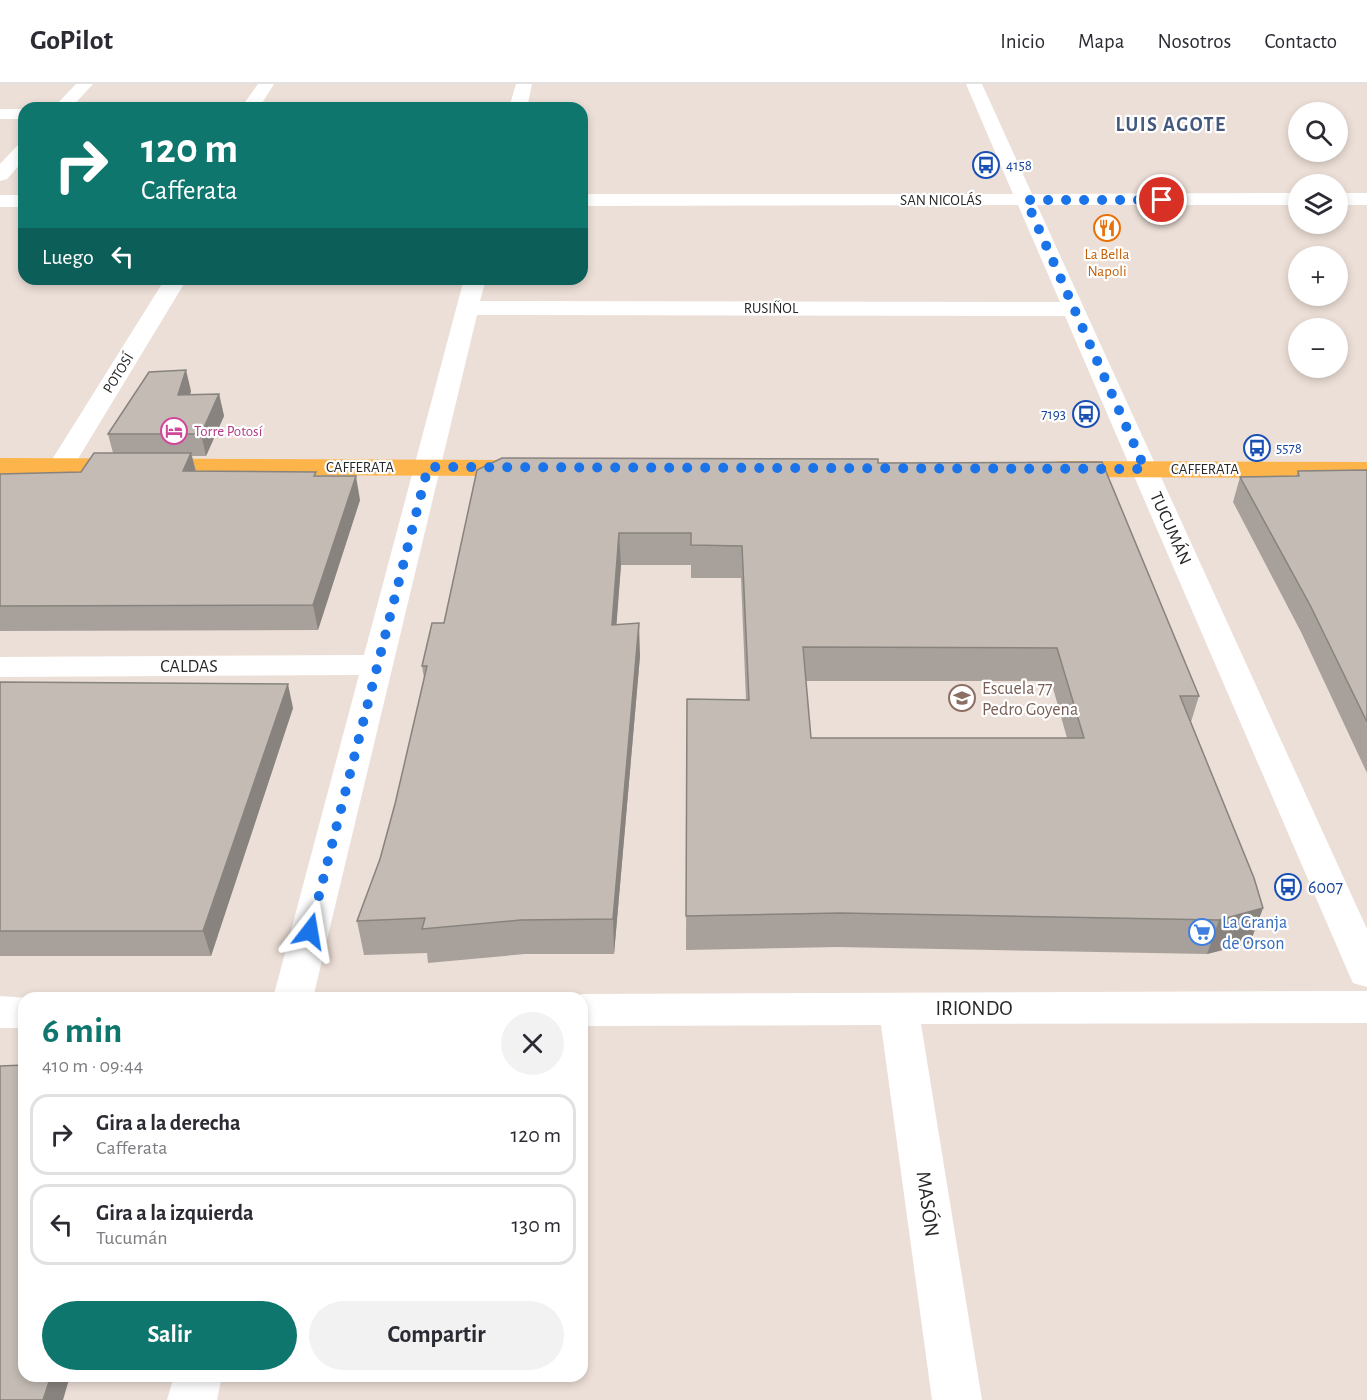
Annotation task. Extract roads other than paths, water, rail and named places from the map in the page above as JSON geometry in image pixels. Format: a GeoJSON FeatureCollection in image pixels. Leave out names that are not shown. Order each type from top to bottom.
{"type":"FeatureCollection","features":[{"type":"Feature","properties":{"kind":"main road","name":"CAFFERATA"},"geometry":{"type":"LineString","coordinates":[[0,466],[547,468]]}},
{"type":"Feature","properties":{"kind":"main road","name":"CAFFERATA"},"geometry":{"type":"LineString","coordinates":[[1038,469],[1367,470]]}},
{"type":"Feature","properties":{"kind":"street"},"geometry":{"type":"LineString","coordinates":[[68,102],[85,84]]}},
{"type":"Feature","properties":{"kind":"street"},"geometry":{"type":"LineString","coordinates":[[254,102],[266,84]]}},
{"type":"Feature","properties":{"kind":"street"},"geometry":{"type":"LineString","coordinates":[[520,102],[524,84]]}},
{"type":"Feature","properties":{"kind":"street","name":"TUCUMÁN"},"geometry":{"type":"LineString","coordinates":[[974,84],[1367,972]]}},
{"type":"Feature","properties":{"kind":"street"},"geometry":{"type":"LineString","coordinates":[[0,114],[18,114]]}},
{"type":"Feature","properties":{"kind":"street"},"geometry":{"type":"LineString","coordinates":[[0,175],[18,156]]}},
{"type":"Feature","properties":{"kind":"street","name":"SAN NICOLÁS"},"geometry":{"type":"LineString","coordinates":[[588,200],[1288,199]]}},
{"type":"Feature","properties":{"kind":"street"},"geometry":{"type":"LineString","coordinates":[[1348,199],[1367,199]]}},
{"type":"Feature","properties":{"kind":"street"},"geometry":{"type":"LineString","coordinates":[[0,201],[18,201]]}},
{"type":"Feature","properties":{"kind":"street","name":"POTOSÍ"},"geometry":{"type":"LineString","coordinates":[[61,466],[172,285]]}},
{"type":"Feature","properties":{"kind":"street"},"geometry":{"type":"LineString","coordinates":[[295,992],[473,285]]}},
{"type":"Feature","properties":{"kind":"street","name":"RUSIÑOL"},"geometry":{"type":"LineString","coordinates":[[467,308],[1074,309]]}},
{"type":"Feature","properties":{"kind":"street","name":"CALDAS"},"geometry":{"type":"LineString","coordinates":[[0,667],[377,665]]}},
{"type":"Feature","properties":{"kind":"street","name":"IRIONDO"},"geometry":{"type":"LineString","coordinates":[[588,1010],[1367,1007]]}},
{"type":"Feature","properties":{"kind":"street","name":"MASÓN"},"geometry":{"type":"LineString","coordinates":[[899,1008],[957,1400]]}},
{"type":"Feature","properties":{"kind":"street"},"geometry":{"type":"LineString","coordinates":[[0,1012],[18,1012]]}},
{"type":"Feature","properties":{"kind":"street"},"geometry":{"type":"LineString","coordinates":[[192,1400],[196,1382]]}},
{"type":"Feature","properties":{"kind":"place","name":"4158"},"geometry":{"type":"Point","coordinates":[986,165]}},
{"type":"Feature","properties":{"kind":"place","name":"La Bella Napoli"},"geometry":{"type":"Point","coordinates":[1107,228]}},
{"type":"Feature","properties":{"kind":"place","name":"7193"},"geometry":{"type":"Point","coordinates":[1086,414]}},
{"type":"Feature","properties":{"kind":"place","name":"Torre Potosí"},"geometry":{"type":"Point","coordinates":[174,431]}},
{"type":"Feature","properties":{"kind":"place","name":"5578"},"geometry":{"type":"Point","coordinates":[1257,448]}},
{"type":"Feature","properties":{"kind":"place","name":"Escuela 77 Pedro Goyena"},"geometry":{"type":"Point","coordinates":[962,698]}},
{"type":"Feature","properties":{"kind":"place","name":"6007"},"geometry":{"type":"Point","coordinates":[1288,887]}},
{"type":"Feature","properties":{"kind":"place","name":"La Granja de Orson"},"geometry":{"type":"Point","coordinates":[1202,932]}},
{"type":"Feature","properties":{"kind":"district","name":"LUIS AGOTE"},"geometry":{"type":"Point","coordinates":[1171,124]}}]}
